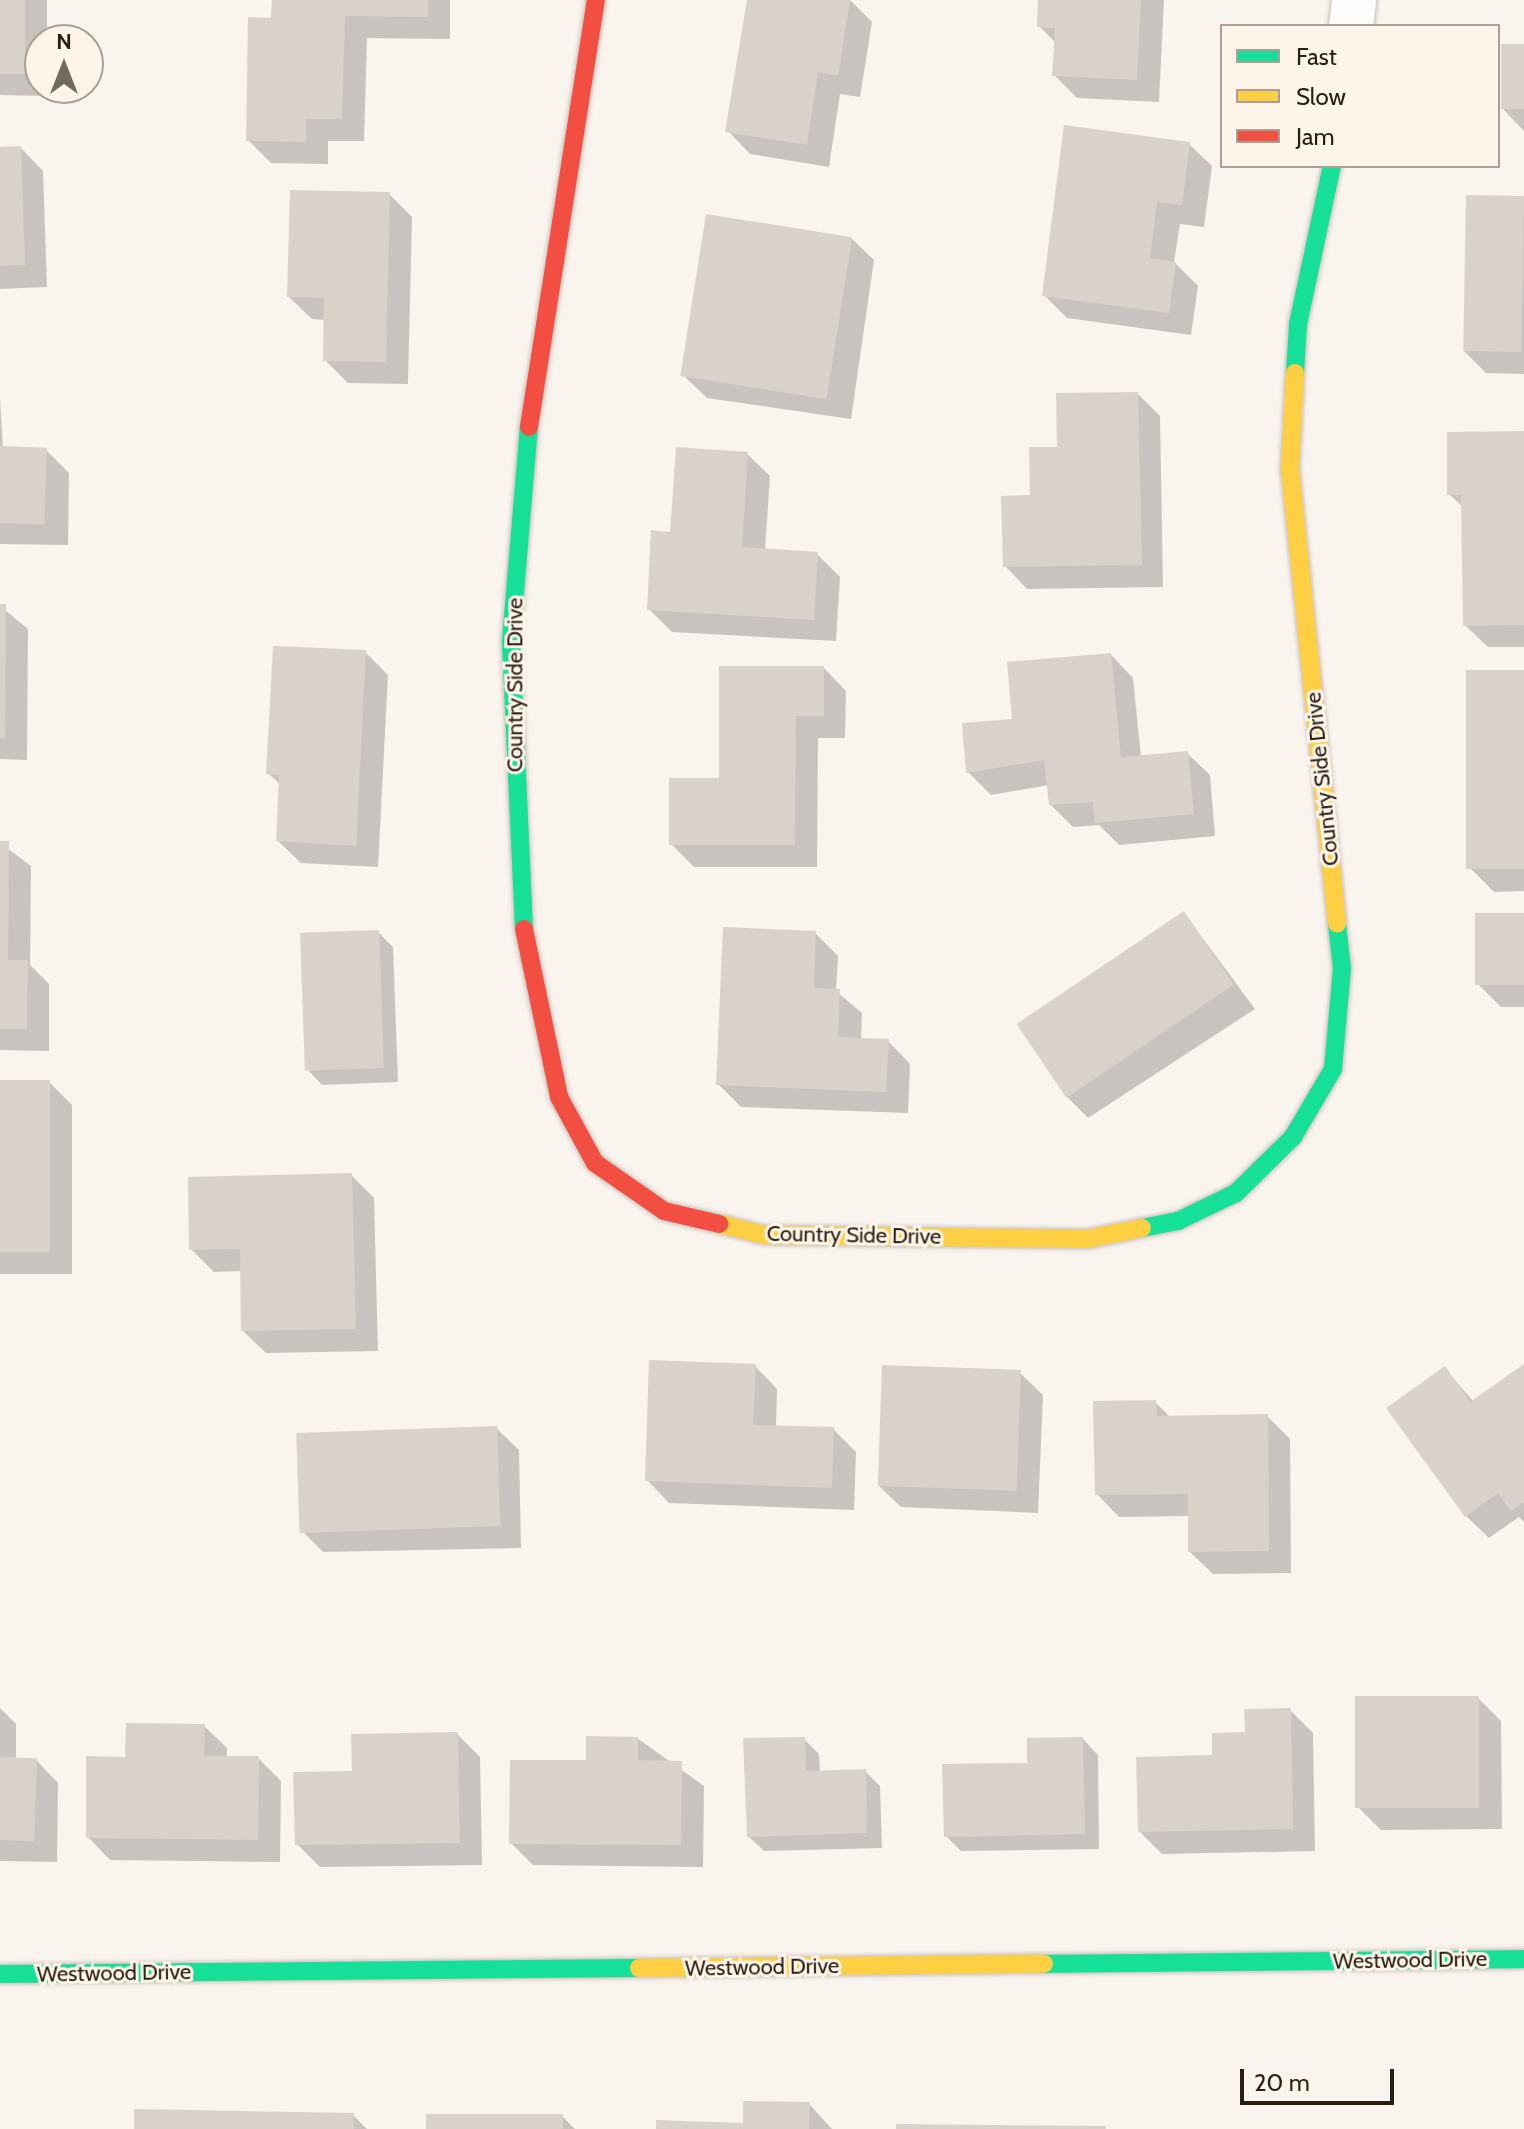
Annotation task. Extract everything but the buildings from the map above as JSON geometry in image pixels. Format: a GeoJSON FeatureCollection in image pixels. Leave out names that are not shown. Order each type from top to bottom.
{"type":"FeatureCollection","features":[{"type":"Feature","properties":{"kind":"street","name":"Country Side Drive"},"geometry":{"type":"LineString","coordinates":[[596,0],[526,447],[511,640],[518,881],[534,1001],[559,1097],[595,1163],[664,1211],[764,1235],[1087,1239],[1178,1221],[1236,1193],[1293,1137],[1333,1069],[1342,969],[1290,468],[1298,324],[1332,168]]}},
{"type":"Feature","properties":{"kind":"street"},"geometry":{"type":"LineString","coordinates":[[1351,24],[1354,0]]}},
{"type":"Feature","properties":{"kind":"street","name":"Westwood Drive"},"geometry":{"type":"LineString","coordinates":[[0,1974],[1524,1959]]}},
{"type":"Feature","properties":{"kind":"traffic: fast"},"geometry":{"type":"LineString","coordinates":[[1295,373],[1298,324],[1332,168]]}},
{"type":"Feature","properties":{"kind":"traffic: fast"},"geometry":{"type":"LineString","coordinates":[[524,929],[511,640],[529,427]]}},
{"type":"Feature","properties":{"kind":"traffic: fast"},"geometry":{"type":"LineString","coordinates":[[1142,1228],[1178,1221],[1236,1193],[1293,1137],[1333,1069],[1342,969],[1337,924]]}},
{"type":"Feature","properties":{"kind":"traffic: fast"},"geometry":{"type":"LineString","coordinates":[[1044,1964],[1524,1959]]}},
{"type":"Feature","properties":{"kind":"traffic: fast"},"geometry":{"type":"LineString","coordinates":[[0,1974],[639,1968]]}},
{"type":"Feature","properties":{"kind":"traffic: slow"},"geometry":{"type":"LineString","coordinates":[[1295,373],[1290,468],[1337,924]]}},
{"type":"Feature","properties":{"kind":"traffic: slow"},"geometry":{"type":"LineString","coordinates":[[720,1224],[764,1235],[1087,1239],[1142,1228]]}},
{"type":"Feature","properties":{"kind":"traffic: slow"},"geometry":{"type":"LineString","coordinates":[[639,1968],[1044,1964]]}},
{"type":"Feature","properties":{"kind":"traffic: jam"},"geometry":{"type":"LineString","coordinates":[[529,427],[596,0]]}},
{"type":"Feature","properties":{"kind":"traffic: jam"},"geometry":{"type":"LineString","coordinates":[[524,929],[559,1097],[595,1163],[664,1211],[720,1224]]}}]}
